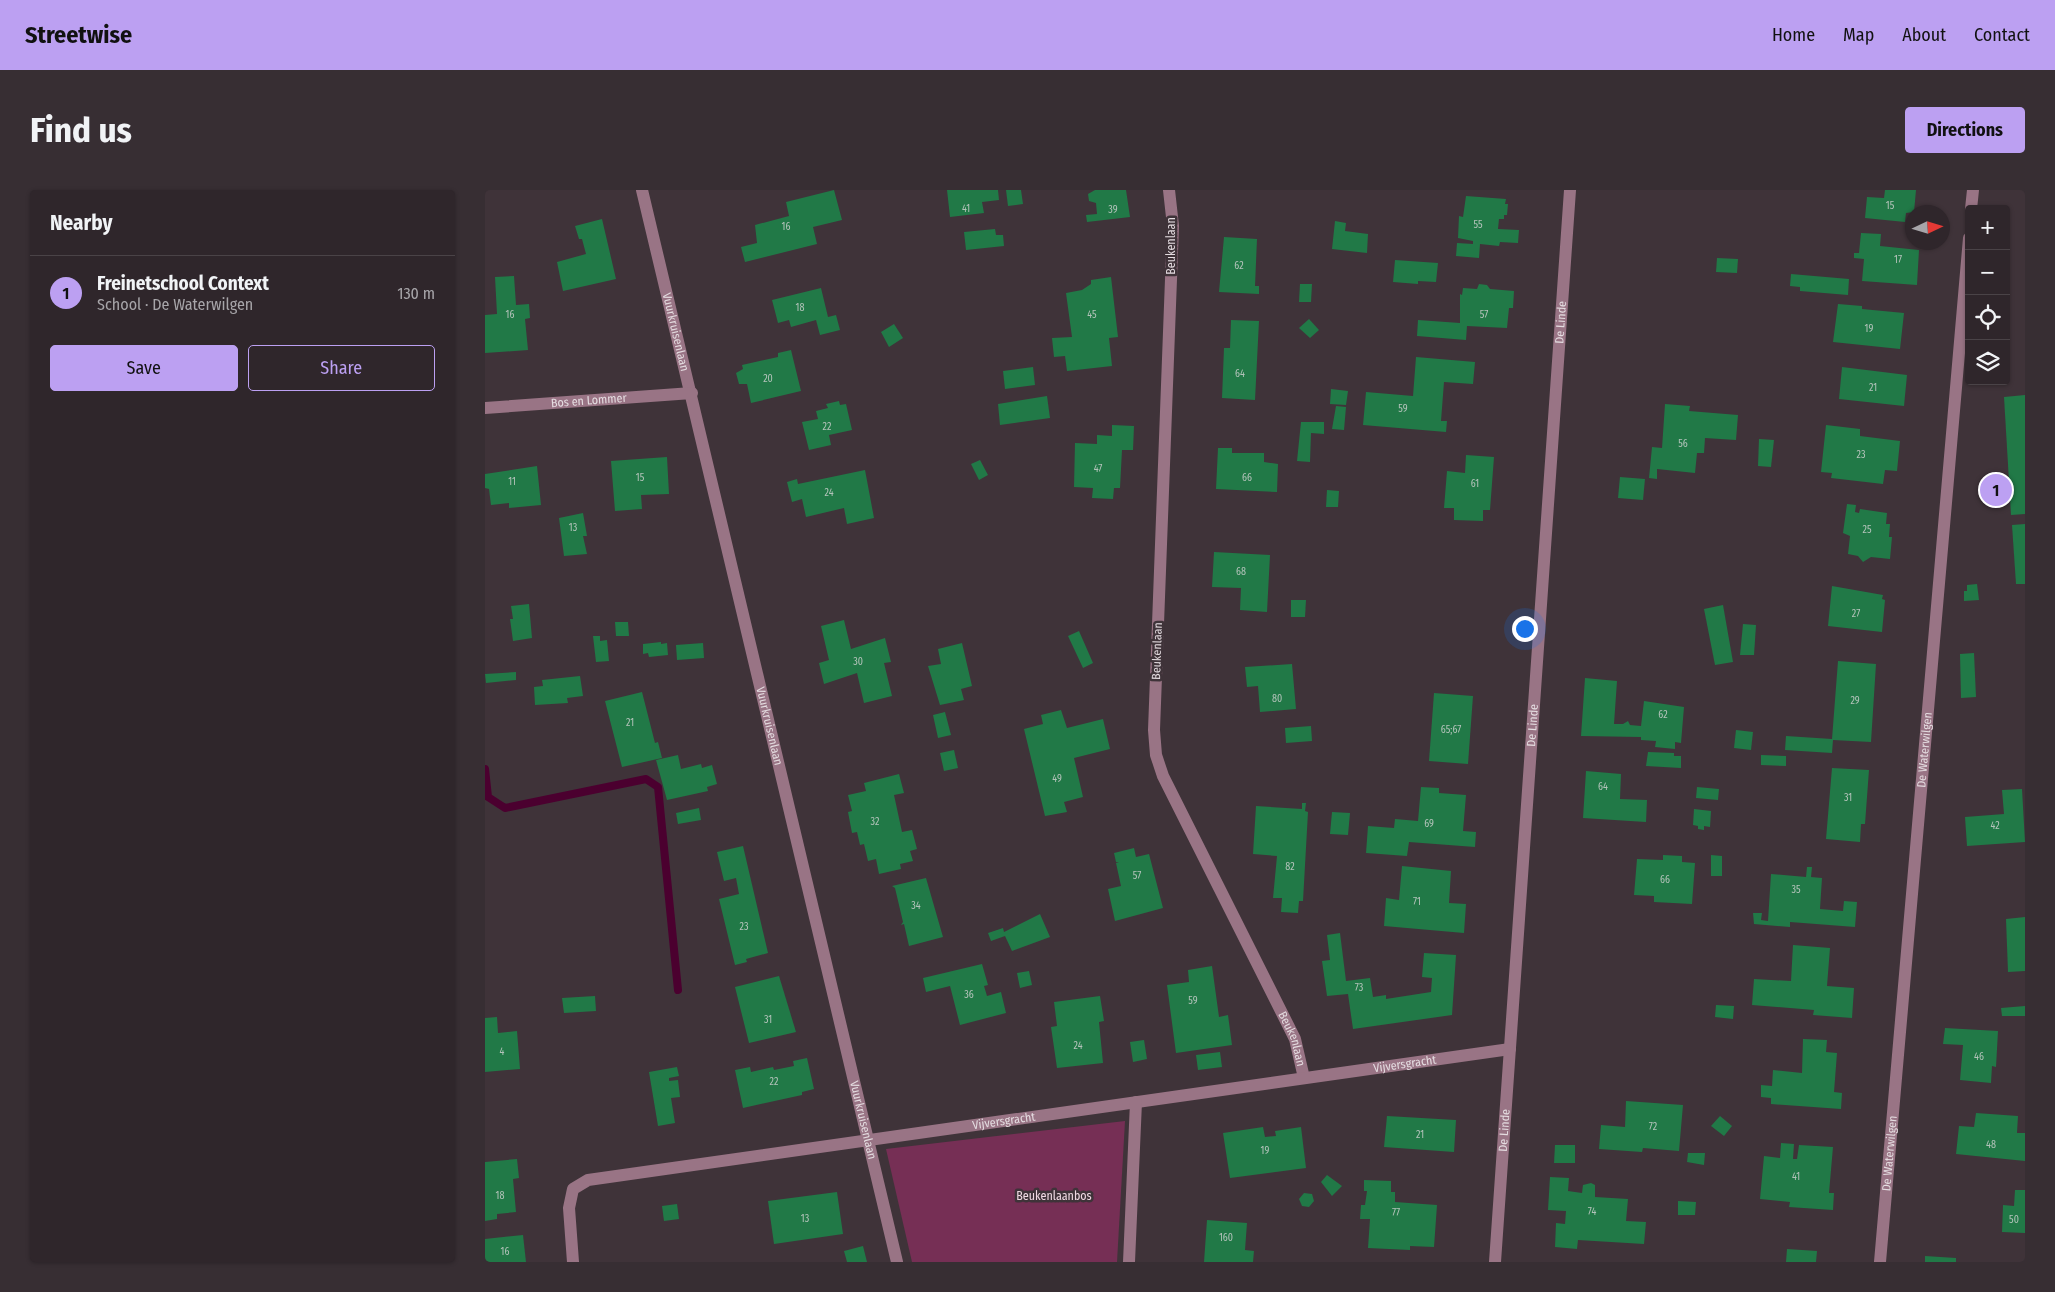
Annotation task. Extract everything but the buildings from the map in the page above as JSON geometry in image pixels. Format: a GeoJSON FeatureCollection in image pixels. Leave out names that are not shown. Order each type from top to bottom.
{"type":"FeatureCollection","features":[{"type":"Feature","properties":{"kind":"street","name":"Vuurkruisenlaan"},"geometry":{"type":"LineString","coordinates":[[642,190],[692,393],[897,1262]]}},
{"type":"Feature","properties":{"kind":"street","name":"Beukenlaan"},"geometry":{"type":"LineString","coordinates":[[1169,190],[1173,226],[1154,730],[1157,755],[1174,800],[1295,1039],[1304,1078]]}},
{"type":"Feature","properties":{"kind":"street","name":"De Linde"},"geometry":{"type":"LineString","coordinates":[[1495,1262],[1570,190]]}},
{"type":"Feature","properties":{"kind":"street"},"geometry":{"type":"LineString","coordinates":[[1971,205],[1973,190]]}},
{"type":"Feature","properties":{"kind":"street","name":"De Waterwilgen"},"geometry":{"type":"LineString","coordinates":[[1881,1262],[1968,250]]}},
{"type":"Feature","properties":{"kind":"street","name":"Bos en Lommer"},"geometry":{"type":"LineString","coordinates":[[485,408],[692,393]]}},
{"type":"Feature","properties":{"kind":"street","name":"Vijversgracht"},"geometry":{"type":"LineString","coordinates":[[573,1262],[569,1208],[573,1188],[588,1180],[1510,1049]]}},
{"type":"Feature","properties":{"kind":"street"},"geometry":{"type":"LineString","coordinates":[[1129,1262],[1136,1102]]}},
{"type":"Feature","properties":{"kind":"green space","name":"Beukenlaanbos"},"geometry":{"type":"Polygon","coordinates":[[[1125,1121],[1117,1262],[912,1262],[886,1149],[1125,1121]]]}},
{"type":"Feature","properties":{"kind":"waterway"},"geometry":{"type":"LineString","coordinates":[[485,769],[488,797],[505,808],[646,779],[658,787],[678,990]]}},
{"type":"Feature","properties":{"kind":"place","name":"Freinetschool Context"},"geometry":{"type":"Point","coordinates":[1996,490]}}]}
